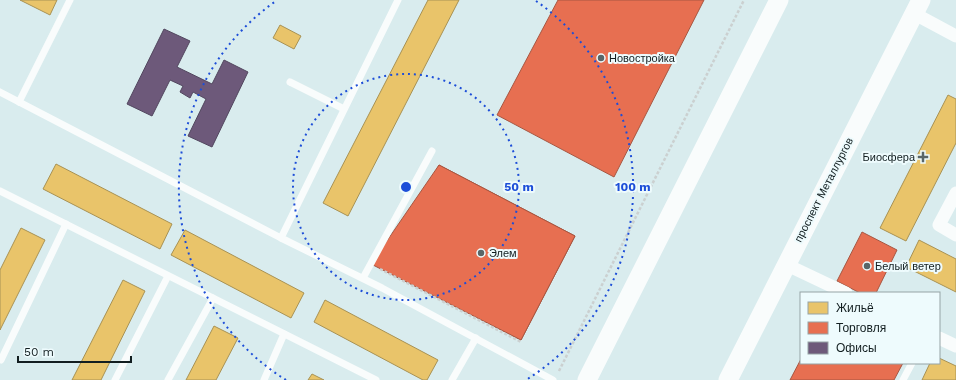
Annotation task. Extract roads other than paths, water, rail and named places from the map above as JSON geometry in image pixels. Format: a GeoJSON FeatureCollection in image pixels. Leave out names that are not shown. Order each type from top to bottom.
{"type":"FeatureCollection","features":[{"type":"Feature","properties":{"kind":"main road"},"geometry":{"type":"LineString","coordinates":[[587,380],[779,0]]}},
{"type":"Feature","properties":{"kind":"main road","name":"проспект Металлургов"},"geometry":{"type":"LineString","coordinates":[[728,380],[917,7]]}},
{"type":"Feature","properties":{"kind":"street"},"geometry":{"type":"LineString","coordinates":[[917,7],[956,36]]}},
{"type":"Feature","properties":{"kind":"street"},"geometry":{"type":"LineString","coordinates":[[956,193],[939,225],[956,235]]}},
{"type":"Feature","properties":{"kind":"street"},"geometry":{"type":"LineString","coordinates":[[787,265],[844,292]]}},
{"type":"Feature","properties":{"kind":"street"},"geometry":{"type":"LineString","coordinates":[[940,338],[956,346]]}},
{"type":"Feature","properties":{"kind":"lane"},"geometry":{"type":"LineString","coordinates":[[19,102],[70,0]]}},
{"type":"Feature","properties":{"kind":"lane"},"geometry":{"type":"LineString","coordinates":[[281,238],[398,0]]}},
{"type":"Feature","properties":{"kind":"lane"},"geometry":{"type":"LineString","coordinates":[[290,82],[344,109]]}},
{"type":"Feature","properties":{"kind":"lane"},"geometry":{"type":"LineString","coordinates":[[0,92],[281,238],[363,278],[553,380]]}},
{"type":"Feature","properties":{"kind":"lane"},"geometry":{"type":"LineString","coordinates":[[363,278],[432,151]]}},
{"type":"Feature","properties":{"kind":"lane"},"geometry":{"type":"LineString","coordinates":[[0,191],[376,380]]}},
{"type":"Feature","properties":{"kind":"lane"},"geometry":{"type":"LineString","coordinates":[[1,360],[66,224]]}},
{"type":"Feature","properties":{"kind":"lane"},"geometry":{"type":"LineString","coordinates":[[116,380],[168,276]]}},
{"type":"Feature","properties":{"kind":"lane"},"geometry":{"type":"LineString","coordinates":[[168,380],[213,298]]}},
{"type":"Feature","properties":{"kind":"lane"},"geometry":{"type":"LineString","coordinates":[[264,380],[284,334]]}},
{"type":"Feature","properties":{"kind":"lane"},"geometry":{"type":"LineString","coordinates":[[452,380],[476,338]]}},
{"type":"Feature","properties":{"kind":"lane"},"geometry":{"type":"LineString","coordinates":[[903,380],[911,364]]}},
{"type":"Feature","properties":{"kind":"place","name":"Новостройка"},"geometry":{"type":"Point","coordinates":[601,58]}},
{"type":"Feature","properties":{"kind":"place","name":"Биосфера"},"geometry":{"type":"Point","coordinates":[923,157]}},
{"type":"Feature","properties":{"kind":"place","name":"Элем"},"geometry":{"type":"Point","coordinates":[481,253]}},
{"type":"Feature","properties":{"kind":"place","name":"Белый ветер"},"geometry":{"type":"Point","coordinates":[867,266]}}]}
